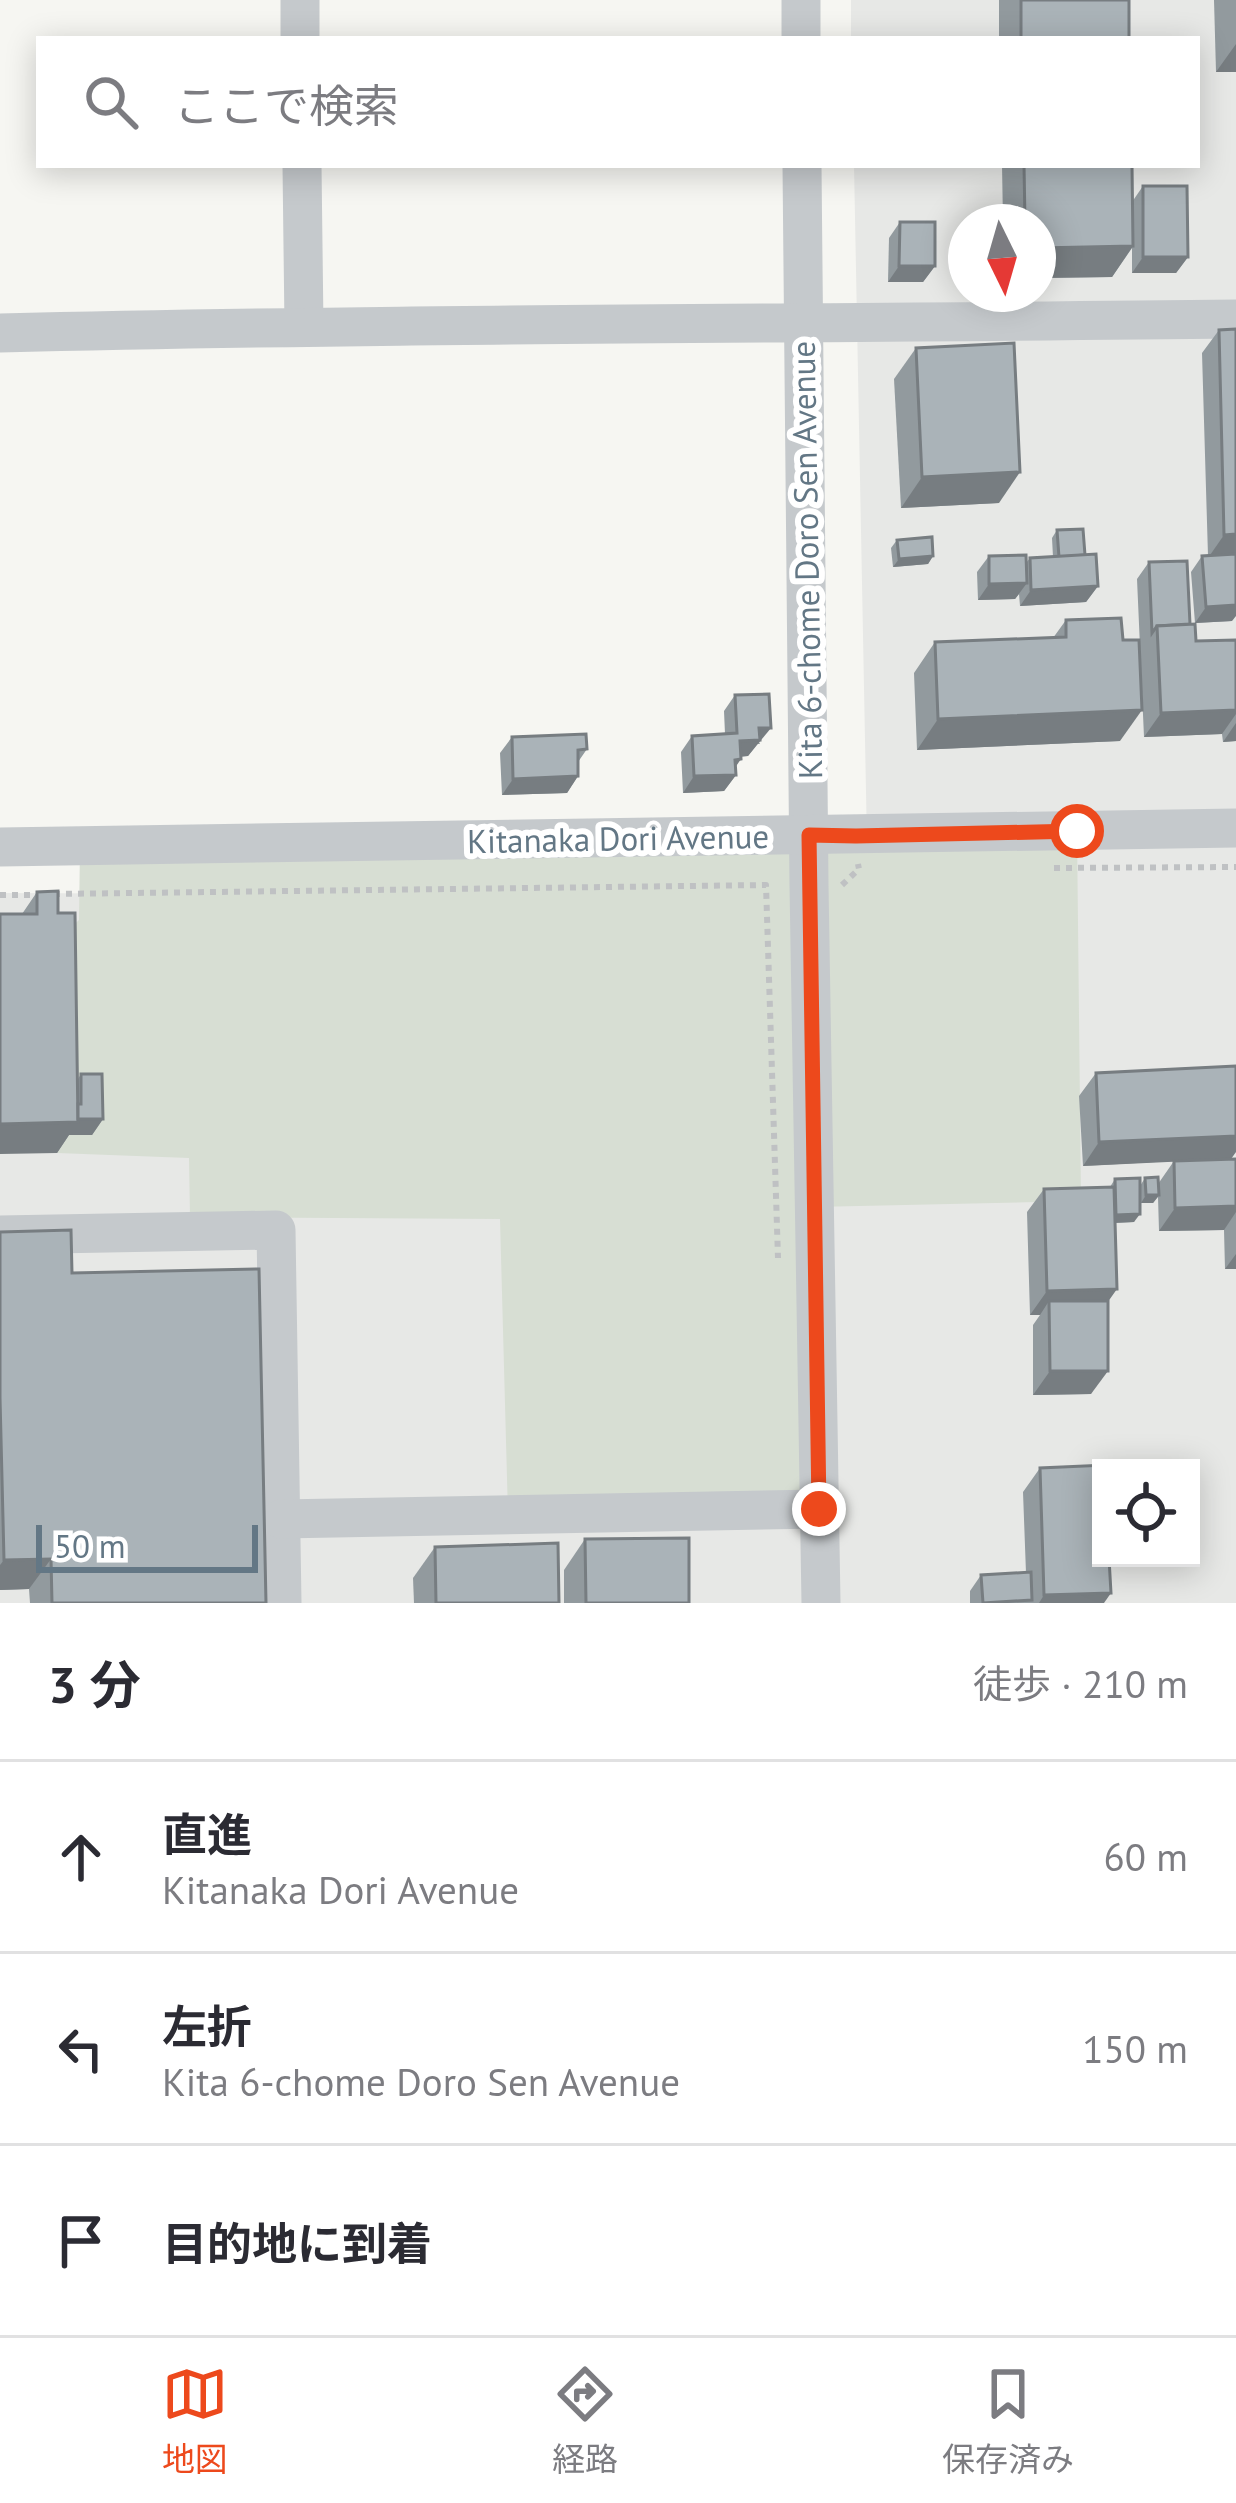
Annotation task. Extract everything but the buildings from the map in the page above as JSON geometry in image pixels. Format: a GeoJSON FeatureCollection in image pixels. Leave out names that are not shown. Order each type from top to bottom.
{"type":"FeatureCollection","features":[{"type":"Feature","properties":{"kind":"street"},"geometry":{"type":"LineString","coordinates":[[300,0],[301,36]]}},
{"type":"Feature","properties":{"kind":"street"},"geometry":{"type":"LineString","coordinates":[[801,0],[801,36]]}},
{"type":"Feature","properties":{"kind":"street"},"geometry":{"type":"LineString","coordinates":[[302,168],[304,327]]}},
{"type":"Feature","properties":{"kind":"street","name":"Kita 6-chome Doro Sen Avenue"},"geometry":{"type":"LineString","coordinates":[[802,168],[821,1603]]}},
{"type":"Feature","properties":{"kind":"street"},"geometry":{"type":"LineString","coordinates":[[0,333],[1236,319]]}},
{"type":"Feature","properties":{"kind":"street","name":"Kitanaka Dori Avenue"},"geometry":{"type":"LineString","coordinates":[[0,847],[1236,828]]}},
{"type":"Feature","properties":{"kind":"street"},"geometry":{"type":"LineString","coordinates":[[0,1235],[276,1230],[283,1603]]}},
{"type":"Feature","properties":{"kind":"street"},"geometry":{"type":"LineString","coordinates":[[281,1519],[819,1509]]}},
{"type":"Feature","properties":{"kind":"path"},"geometry":{"type":"LineString","coordinates":[[0,895],[766,885],[778,1278]]}},
{"type":"Feature","properties":{"kind":"shaded area"},"geometry":{"type":"Polygon","coordinates":[[[851,0],[1236,0],[1236,1603],[0,1603],[0,893],[868,896],[854,168],[1200,168],[1200,36],[851,36],[851,0]]]}},
{"type":"Feature","properties":{"kind":"shaded area"},"geometry":{"type":"Polygon","coordinates":[[[1077,831],[1081,1201],[814,1207],[819,1509],[508,1515],[500,1219],[190,1217],[189,1158],[57,1153],[54,944],[79,920],[80,846],[1077,831]]]}},
{"type":"Feature","properties":{"kind":"route"},"geometry":{"type":"LineString","coordinates":[[819,1509],[809,835],[1077,831]]}}]}
